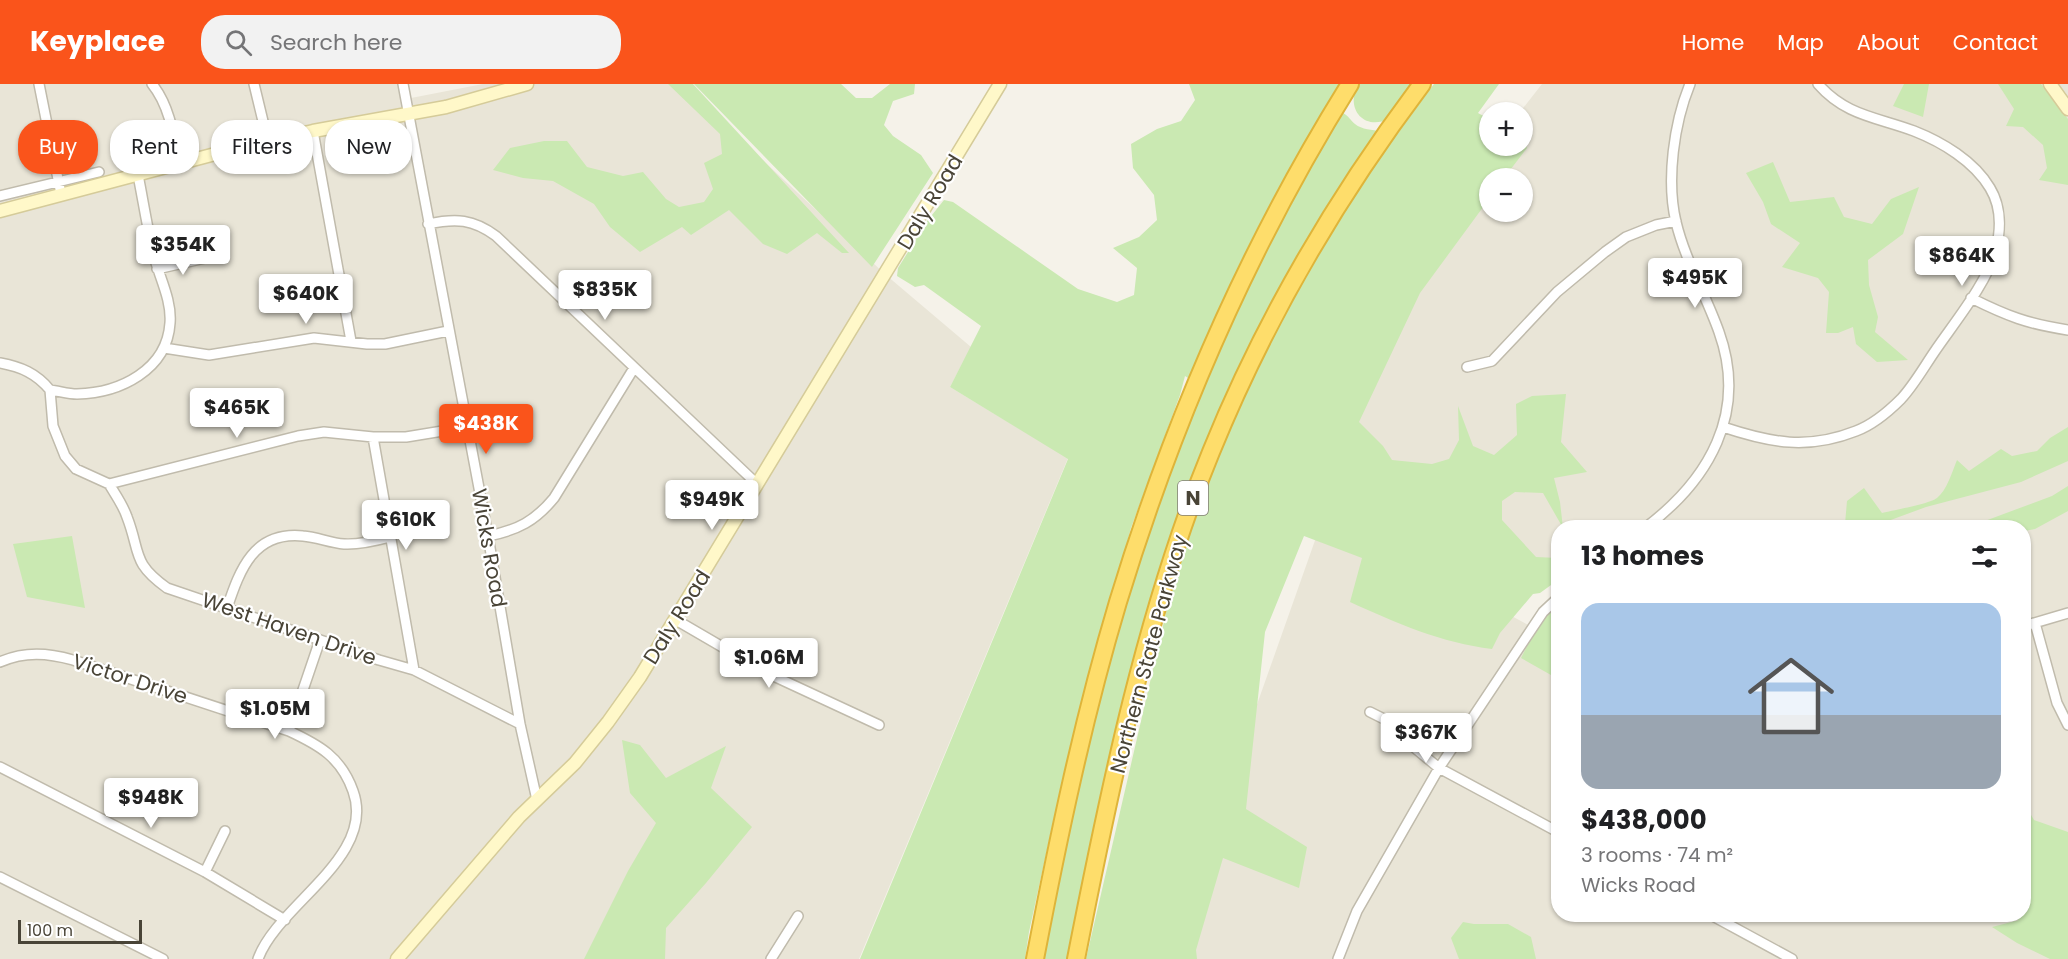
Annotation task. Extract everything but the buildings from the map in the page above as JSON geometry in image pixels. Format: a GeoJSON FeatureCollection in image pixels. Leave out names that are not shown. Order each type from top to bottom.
{"type":"FeatureCollection","features":[{"type":"Feature","properties":{"kind":"highway","name":"Northern State Parkway"},"geometry":{"type":"LineString","coordinates":[[1035,959],[1059,839],[1094,691],[1118,603],[1153,496],[1200,376],[1252,262],[1303,165],[1350,84]]}},
{"type":"Feature","properties":{"kind":"highway","name":"Northern State Parkway"},"geometry":{"type":"LineString","coordinates":[[1076,959],[1110,800],[1145,654],[1179,539],[1210,454],[1247,369],[1289,286],[1352,182],[1422,84]]}},
{"type":"Feature","properties":{"kind":"street"},"geometry":{"type":"LineString","coordinates":[[39,84],[61,194]]}},
{"type":"Feature","properties":{"kind":"street"},"geometry":{"type":"LineString","coordinates":[[152,84],[158,92],[169,120]]}},
{"type":"Feature","properties":{"kind":"street"},"geometry":{"type":"LineString","coordinates":[[254,84],[263,120]]}},
{"type":"Feature","properties":{"kind":"street","name":"Wicks Road"},"geometry":{"type":"LineString","coordinates":[[403,84],[488,536],[520,724],[537,800]]}},
{"type":"Feature","properties":{"kind":"street"},"geometry":{"type":"LineString","coordinates":[[351,341],[313,131],[446,107],[527,84]]}},
{"type":"Feature","properties":{"kind":"street","name":"Daly Road"},"geometry":{"type":"LineString","coordinates":[[398,959],[519,817],[574,763],[608,722],[640,677],[1000,84]]}},
{"type":"Feature","properties":{"kind":"street"},"geometry":{"type":"LineString","coordinates":[[1654,520],[1682,496],[1700,476],[1724,427],[1730,386],[1727,358],[1719,332],[1676,221],[1673,158],[1683,101],[1690,84]]}},
{"type":"Feature","properties":{"kind":"street"},"geometry":{"type":"LineString","coordinates":[[1724,427],[1773,442],[1801,444],[1830,440],[1859,430],[1885,413],[1901,398],[1971,298],[1996,251],[2000,230],[1998,208],[1990,188],[1975,169],[1936,141],[1914,131],[1861,115],[1843,107],[1818,84]]}},
{"type":"Feature","properties":{"kind":"street"},"geometry":{"type":"LineString","coordinates":[[2050,84],[2068,109]]}},
{"type":"Feature","properties":{"kind":"street"},"geometry":{"type":"LineString","coordinates":[[0,196],[58,180],[99,172]]}},
{"type":"Feature","properties":{"kind":"street"},"geometry":{"type":"LineString","coordinates":[[0,211],[142,174]]}},
{"type":"Feature","properties":{"kind":"street"},"geometry":{"type":"LineString","coordinates":[[50,390],[75,394],[115,389],[144,372],[164,348],[171,322],[170,309],[157,269],[138,175]]}},
{"type":"Feature","properties":{"kind":"street"},"geometry":{"type":"LineString","coordinates":[[428,224],[462,220],[483,226],[496,236],[757,484]]}},
{"type":"Feature","properties":{"kind":"street"},"geometry":{"type":"LineString","coordinates":[[1467,367],[1492,361],[1557,292],[1626,237],[1656,225],[1676,221]]}},
{"type":"Feature","properties":{"kind":"street"},"geometry":{"type":"LineString","coordinates":[[157,269],[205,258]]}},
{"type":"Feature","properties":{"kind":"street"},"geometry":{"type":"LineString","coordinates":[[1971,298],[2012,318],[2068,330]]}},
{"type":"Feature","properties":{"kind":"street"},"geometry":{"type":"LineString","coordinates":[[164,348],[209,355],[314,338],[385,344],[448,332]]}},
{"type":"Feature","properties":{"kind":"street"},"geometry":{"type":"LineString","coordinates":[[0,363],[26,369],[41,379],[50,390],[53,426],[65,456],[76,469],[109,484],[298,436],[324,432],[406,437],[467,427]]}},
{"type":"Feature","properties":{"kind":"street"},"geometry":{"type":"LineString","coordinates":[[488,536],[507,532],[541,514],[555,498],[634,368]]}},
{"type":"Feature","properties":{"kind":"street"},"geometry":{"type":"LineString","coordinates":[[373,436],[414,670]]}},
{"type":"Feature","properties":{"kind":"street","name":"West Haven Drive"},"geometry":{"type":"LineString","coordinates":[[109,484],[127,516],[139,561],[151,576],[167,588],[414,670],[520,724]]}},
{"type":"Feature","properties":{"kind":"street"},"geometry":{"type":"LineString","coordinates":[[227,608],[246,561],[268,541],[285,536],[303,536],[344,544],[365,543],[390,537]]}},
{"type":"Feature","properties":{"kind":"street"},"geometry":{"type":"LineString","coordinates":[[1338,959],[1357,911],[1439,768],[1543,612],[1551,605]]}},
{"type":"Feature","properties":{"kind":"street"},"geometry":{"type":"LineString","coordinates":[[2031,624],[2068,613]]}},
{"type":"Feature","properties":{"kind":"street"},"geometry":{"type":"LineString","coordinates":[[676,620],[767,673],[879,725]]}},
{"type":"Feature","properties":{"kind":"street"},"geometry":{"type":"LineString","coordinates":[[2035,623],[2057,703],[2068,725]]}},
{"type":"Feature","properties":{"kind":"street"},"geometry":{"type":"LineString","coordinates":[[289,731],[320,640]]}},
{"type":"Feature","properties":{"kind":"street","name":"Victor Drive"},"geometry":{"type":"LineString","coordinates":[[0,662],[25,654],[57,655],[289,731],[315,743],[335,759],[349,779],[356,800],[355,822],[349,841],[338,858],[268,940],[258,959]]}},
{"type":"Feature","properties":{"kind":"street"},"geometry":{"type":"LineString","coordinates":[[1370,712],[1390,722],[1404,739],[1439,768],[1551,828]]}},
{"type":"Feature","properties":{"kind":"street"},"geometry":{"type":"LineString","coordinates":[[0,767],[205,872],[285,920]]}},
{"type":"Feature","properties":{"kind":"street"},"geometry":{"type":"LineString","coordinates":[[205,872],[225,831]]}},
{"type":"Feature","properties":{"kind":"street"},"geometry":{"type":"LineString","coordinates":[[0,877],[163,959]]}},
{"type":"Feature","properties":{"kind":"street"},"geometry":{"type":"LineString","coordinates":[[771,959],[798,916]]}},
{"type":"Feature","properties":{"kind":"street"},"geometry":{"type":"LineString","coordinates":[[1724,922],[1792,959]]}},
{"type":"Feature","properties":{"kind":"shaded area"},"geometry":{"type":"Polygon","coordinates":[[[0,84],[408,84],[411,98],[483,84],[681,84],[886,275],[971,347],[950,387],[1068,458],[859,959],[0,959],[0,84]]]}},
{"type":"Feature","properties":{"kind":"shaded area"},"geometry":{"type":"Polygon","coordinates":[[[1542,84],[2068,84],[2068,854],[2031,834],[2031,520],[1551,520],[1551,567],[1339,449],[1408,257],[1479,188],[1479,222],[1533,222],[1533,168],[1499,168],[1512,156],[1533,156],[1533,102],[1528,102],[1542,84]]]}},
{"type":"Feature","properties":{"kind":"shaded area"},"geometry":{"type":"Polygon","coordinates":[[[1324,515],[1551,637],[1551,922],[2031,922],[2031,917],[2068,917],[2068,959],[1167,959],[1324,515]]]}},
{"type":"Feature","properties":{"kind":"green space"},"geometry":{"type":"Polygon","coordinates":[[[668,84],[693,84],[849,253],[842,253],[817,233],[787,254],[763,244],[729,210],[691,235],[682,227],[640,252],[610,227],[594,204],[553,181],[523,178],[493,170],[510,148],[544,141],[567,141],[587,167],[623,176],[643,172],[666,199],[679,207],[704,202],[713,189],[704,163],[722,154],[720,134],[668,84]]]}},
{"type":"Feature","properties":{"kind":"green space"},"geometry":{"type":"Polygon","coordinates":[[[694,84],[841,84],[856,98],[872,98],[890,84],[915,84],[914,94],[893,101],[884,125],[893,136],[921,155],[933,173],[872,267],[694,84]]]}},
{"type":"Feature","properties":{"kind":"green space"},"geometry":{"type":"Polygon","coordinates":[[[1189,84],[1341,84],[1191,380],[1185,376],[1131,528],[1062,781],[1025,959],[860,959],[1068,459],[950,387],[981,326],[924,285],[915,287],[897,276],[898,268],[928,220],[944,200],[953,202],[1078,289],[1117,302],[1134,295],[1137,268],[1113,248],[1139,237],[1157,220],[1154,195],[1133,168],[1131,144],[1157,129],[1181,121],[1195,100],[1189,84]]]}},
{"type":"Feature","properties":{"kind":"green space"},"geometry":{"type":"Polygon","coordinates":[[[1358,84],[1416,84],[1389,119],[1371,122],[1364,120],[1355,109],[1354,101],[1358,84]]]}},
{"type":"Feature","properties":{"kind":"green space"},"geometry":{"type":"Polygon","coordinates":[[[1434,84],[1499,84],[1486,102],[1479,102],[1479,156],[1521,156],[1512,168],[1479,168],[1479,213],[1420,293],[1359,422],[1383,446],[1392,460],[1432,464],[1449,459],[1459,440],[1458,406],[1473,446],[1494,455],[1517,435],[1516,404],[1532,396],[1566,394],[1561,442],[1587,472],[1554,478],[1562,520],[1558,520],[1543,493],[1515,492],[1502,501],[1502,520],[1536,557],[1551,558],[1551,585],[1540,593],[1533,594],[1500,633],[1492,649],[1473,646],[1420,631],[1350,602],[1362,558],[1304,536],[1265,632],[1246,809],[1307,847],[1299,888],[1223,858],[1196,950],[1197,959],[1086,959],[1175,574],[1213,467],[1254,373],[1322,247],[1377,161],[1434,84]]]}},
{"type":"Feature","properties":{"kind":"green space"},"geometry":{"type":"Polygon","coordinates":[[[1904,84],[1929,84],[1923,117],[1893,106],[1904,84]]]}},
{"type":"Feature","properties":{"kind":"green space"},"geometry":{"type":"Polygon","coordinates":[[[1998,84],[2041,84],[2068,119],[2068,185],[2039,180],[2047,168],[2043,145],[2023,127],[2006,126],[2014,109],[1998,84]]]}},
{"type":"Feature","properties":{"kind":"green space"},"geometry":{"type":"Polygon","coordinates":[[[1343,113],[1358,126],[1381,132],[1195,482],[1073,959],[1043,959],[1071,816],[1096,711],[1125,608],[1158,506],[1196,405],[1244,292],[1300,183],[1343,113]]]}},
{"type":"Feature","properties":{"kind":"green space"},"geometry":{"type":"Polygon","coordinates":[[[1773,162],[1790,202],[1834,197],[1844,217],[1872,224],[1891,199],[1919,187],[1903,234],[1868,260],[1869,285],[1878,317],[1875,332],[1908,360],[1877,362],[1856,344],[1853,327],[1838,333],[1826,333],[1829,292],[1818,278],[1782,267],[1800,243],[1771,224],[1763,202],[1746,173],[1773,162]]]}},
{"type":"Feature","properties":{"kind":"green space"},"geometry":{"type":"Polygon","coordinates":[[[2068,427],[2068,461],[2021,482],[1926,507],[1891,520],[1845,520],[1847,501],[1864,488],[1882,513],[1911,507],[1937,498],[1944,490],[1957,460],[1969,471],[2001,449],[2012,456],[2037,451],[2050,438],[2068,427]]]}},
{"type":"Feature","properties":{"kind":"green space"},"geometry":{"type":"Polygon","coordinates":[[[2068,486],[2068,511],[2035,529],[2031,530],[2031,520],[1988,520],[2052,496],[2068,486]]]}},
{"type":"Feature","properties":{"kind":"green space"},"geometry":{"type":"Polygon","coordinates":[[[72,536],[85,608],[27,597],[13,544],[72,536]]]}},
{"type":"Feature","properties":{"kind":"green space"},"geometry":{"type":"Polygon","coordinates":[[[1551,611],[1551,675],[1521,658],[1545,617],[1551,611]]]}},
{"type":"Feature","properties":{"kind":"green space"},"geometry":{"type":"Polygon","coordinates":[[[622,740],[640,745],[666,778],[726,746],[711,788],[752,827],[666,928],[665,959],[584,959],[628,871],[656,823],[630,793],[622,740]]]}},
{"type":"Feature","properties":{"kind":"green space"},"geometry":{"type":"Polygon","coordinates":[[[2031,815],[2034,820],[2068,832],[2068,959],[2050,959],[2017,943],[1992,927],[2011,922],[2031,922],[2031,815]]]}},
{"type":"Feature","properties":{"kind":"green space"},"geometry":{"type":"Polygon","coordinates":[[[1463,922],[1508,924],[1531,937],[1536,959],[1459,959],[1451,938],[1463,922]]]}}]}
